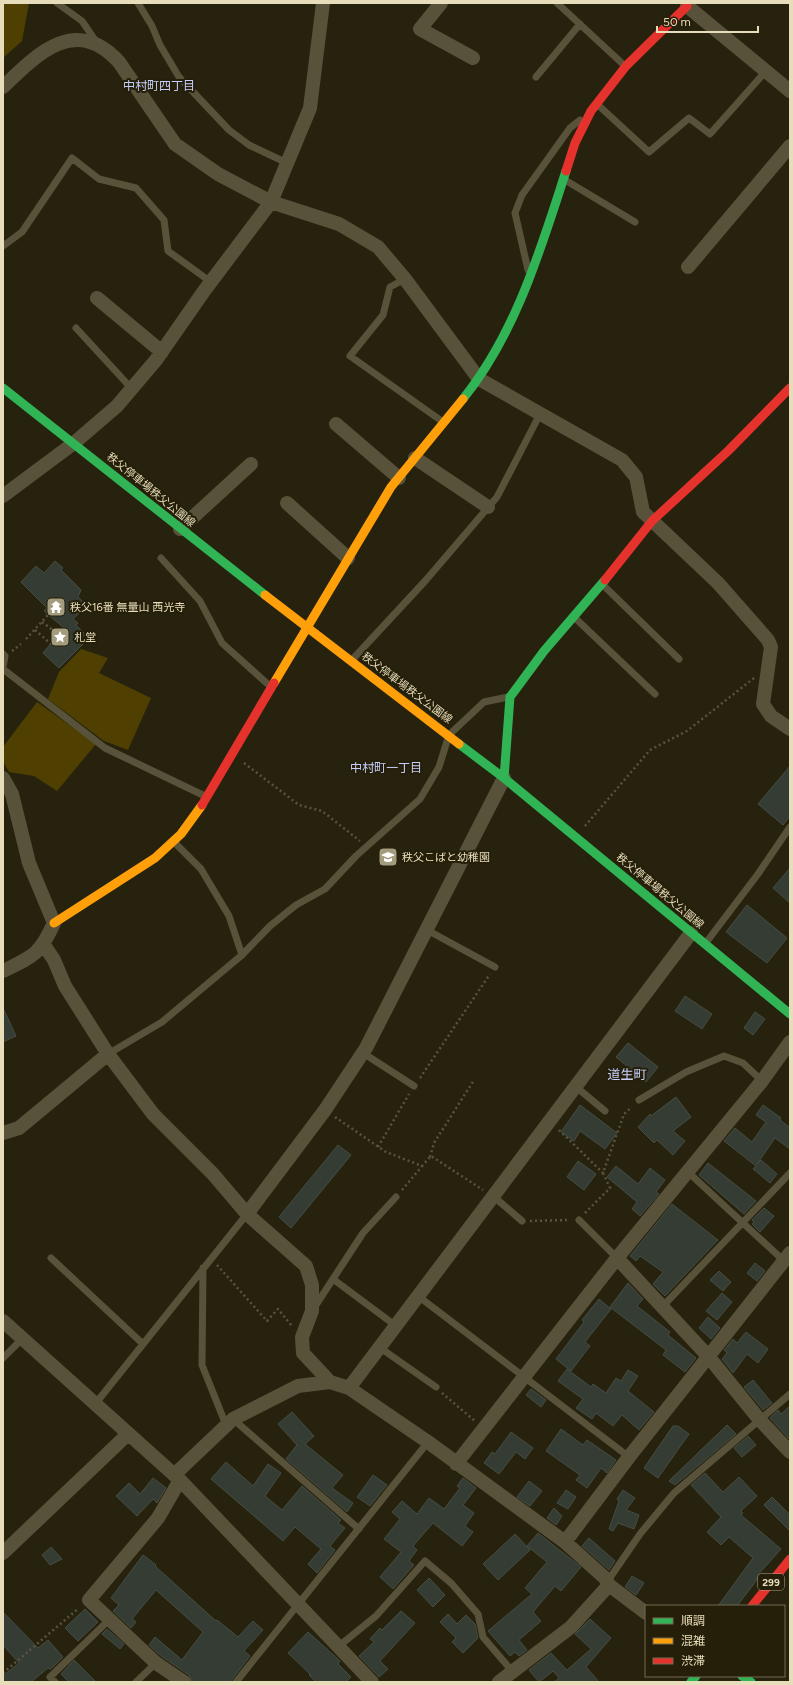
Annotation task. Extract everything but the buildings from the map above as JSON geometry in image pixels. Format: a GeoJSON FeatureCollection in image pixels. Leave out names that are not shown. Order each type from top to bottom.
{"type":"FeatureCollection","features":[{"type":"Feature","properties":{"kind":"main road"},"geometry":{"type":"LineString","coordinates":[[54,923],[155,858],[181,834],[208,797],[306,628],[399,478],[479,379],[513,318],[530,280],[575,143],[591,111],[626,66],[691,4]]}},
{"type":"Feature","properties":{"kind":"main road","name":"秩父停車場秩父公園線"},"geometry":{"type":"LineString","coordinates":[[3,388],[306,628],[504,778],[790,1014]]}},
{"type":"Feature","properties":{"kind":"main road"},"geometry":{"type":"LineString","coordinates":[[504,778],[510,697],[544,651],[602,584],[652,521],[728,451],[790,388]]}},
{"type":"Feature","properties":{"kind":"main road","name":"299"},"geometry":{"type":"LineString","coordinates":[[753,1605],[790,1559]]}},
{"type":"Feature","properties":{"kind":"street"},"geometry":{"type":"LineString","coordinates":[[3,496],[74,443],[117,406],[162,352],[211,282],[271,202],[310,108],[323,3]]}},
{"type":"Feature","properties":{"kind":"street"},"geometry":{"type":"LineString","coordinates":[[441,3],[420,29],[473,58]]}},
{"type":"Feature","properties":{"kind":"street"},"geometry":{"type":"LineString","coordinates":[[691,4],[790,91]]}},
{"type":"Feature","properties":{"kind":"street"},"geometry":{"type":"LineString","coordinates":[[3,87],[28,63],[58,44],[76,39],[97,43],[119,62],[174,144],[218,174],[271,202],[339,224],[378,247],[405,279],[479,379],[622,460],[636,477],[643,512],[718,583],[768,640],[771,647],[763,704],[771,716],[790,729]]}},
{"type":"Feature","properties":{"kind":"street"},"geometry":{"type":"LineString","coordinates":[[688,267],[790,146]]}},
{"type":"Feature","properties":{"kind":"street"},"geometry":{"type":"LineString","coordinates":[[97,298],[162,352]]}},
{"type":"Feature","properties":{"kind":"street"},"geometry":{"type":"LineString","coordinates":[[336,424],[399,478]]}},
{"type":"Feature","properties":{"kind":"street"},"geometry":{"type":"LineString","coordinates":[[415,458],[488,508]]}},
{"type":"Feature","properties":{"kind":"street"},"geometry":{"type":"LineString","coordinates":[[180,529],[250,464]]}},
{"type":"Feature","properties":{"kind":"street"},"geometry":{"type":"LineString","coordinates":[[287,503],[348,558]]}},
{"type":"Feature","properties":{"kind":"street"},"geometry":{"type":"LineString","coordinates":[[247,1214],[325,1110],[363,1053],[504,778]]}},
{"type":"Feature","properties":{"kind":"street"},"geometry":{"type":"LineString","coordinates":[[3,971],[28,959],[44,945],[54,923],[30,863],[12,794],[4,782]]}},
{"type":"Feature","properties":{"kind":"street"},"geometry":{"type":"LineString","coordinates":[[349,1388],[691,933]]}},
{"type":"Feature","properties":{"kind":"street"},"geometry":{"type":"LineString","coordinates":[[44,945],[54,960],[65,986],[108,1054],[153,1114],[213,1174],[247,1214],[306,1266],[312,1285],[312,1311],[302,1337],[303,1353],[330,1382]]}},
{"type":"Feature","properties":{"kind":"street"},"geometry":{"type":"LineString","coordinates":[[456,1464],[617,1258],[689,1173],[762,1081],[790,1042]]}},
{"type":"Feature","properties":{"kind":"street"},"geometry":{"type":"LineString","coordinates":[[3,1133],[19,1128],[108,1054]]}},
{"type":"Feature","properties":{"kind":"street"},"geometry":{"type":"LineString","coordinates":[[566,1542],[708,1356],[787,1257]]}},
{"type":"Feature","properties":{"kind":"street"},"geometry":{"type":"LineString","coordinates":[[617,1258],[708,1356],[759,1419],[790,1452]]}},
{"type":"Feature","properties":{"kind":"street"},"geometry":{"type":"LineString","coordinates":[[3,1321],[96,1403],[177,1478],[372,1682]]}},
{"type":"Feature","properties":{"kind":"street"},"geometry":{"type":"LineString","coordinates":[[184,1682],[156,1662],[89,1600],[158,1518],[177,1478],[230,1422],[298,1386],[330,1382],[349,1388],[428,1442],[456,1464],[566,1542],[608,1583],[645,1612]]}},
{"type":"Feature","properties":{"kind":"street"},"geometry":{"type":"LineString","coordinates":[[3,1554],[128,1434]]}},
{"type":"Feature","properties":{"kind":"street"},"geometry":{"type":"LineString","coordinates":[[499,1682],[571,1626],[608,1583]]}},
{"type":"Feature","properties":{"kind":"lane"},"geometry":{"type":"LineString","coordinates":[[57,3],[82,21],[97,43]]}},
{"type":"Feature","properties":{"kind":"lane"},"geometry":{"type":"LineString","coordinates":[[138,3],[152,26],[160,45],[184,82],[229,130],[249,145],[287,163]]}},
{"type":"Feature","properties":{"kind":"lane"},"geometry":{"type":"LineString","coordinates":[[557,3],[626,66]]}},
{"type":"Feature","properties":{"kind":"lane"},"geometry":{"type":"LineString","coordinates":[[536,77],[580,24]]}},
{"type":"Feature","properties":{"kind":"lane"},"geometry":{"type":"LineString","coordinates":[[597,104],[649,152],[689,118],[710,134],[766,71]]}},
{"type":"Feature","properties":{"kind":"lane"},"geometry":{"type":"LineString","coordinates":[[530,280],[515,212],[522,195],[570,128],[591,111]]}},
{"type":"Feature","properties":{"kind":"lane"},"geometry":{"type":"LineString","coordinates":[[3,246],[22,232],[72,158],[99,179],[136,188],[164,220],[168,251],[211,282]]}},
{"type":"Feature","properties":{"kind":"lane"},"geometry":{"type":"LineString","coordinates":[[563,179],[635,222]]}},
{"type":"Feature","properties":{"kind":"lane"},"geometry":{"type":"LineString","coordinates":[[405,279],[390,288],[383,315],[350,356],[443,422]]}},
{"type":"Feature","properties":{"kind":"lane"},"geometry":{"type":"LineString","coordinates":[[76,328],[132,389]]}},
{"type":"Feature","properties":{"kind":"lane"},"geometry":{"type":"LineString","coordinates":[[351,661],[426,580],[497,497],[540,414]]}},
{"type":"Feature","properties":{"kind":"lane"},"geometry":{"type":"LineString","coordinates":[[160,558],[200,601],[222,643],[272,688]]}},
{"type":"Feature","properties":{"kind":"lane"},"geometry":{"type":"LineString","coordinates":[[602,584],[679,659]]}},
{"type":"Feature","properties":{"kind":"lane"},"geometry":{"type":"LineString","coordinates":[[574,617],[656,694]]}},
{"type":"Feature","properties":{"kind":"lane"},"geometry":{"type":"LineString","coordinates":[[3,654],[5,656],[3,668],[105,748],[208,797]]}},
{"type":"Feature","properties":{"kind":"lane"},"geometry":{"type":"LineString","coordinates":[[108,1054],[162,1022],[242,955],[270,926],[296,905],[325,889],[368,846],[420,799],[439,767],[449,735],[484,702],[510,697]]}},
{"type":"Feature","properties":{"kind":"lane"},"geometry":{"type":"LineString","coordinates":[[705,944],[758,874],[790,827]]}},
{"type":"Feature","properties":{"kind":"lane"},"geometry":{"type":"LineString","coordinates":[[173,841],[201,869],[229,916],[242,955]]}},
{"type":"Feature","properties":{"kind":"lane"},"geometry":{"type":"LineString","coordinates":[[427,930],[494,967]]}},
{"type":"Feature","properties":{"kind":"lane"},"geometry":{"type":"LineString","coordinates":[[363,1053],[414,1086]]}},
{"type":"Feature","properties":{"kind":"lane"},"geometry":{"type":"LineString","coordinates":[[639,1100],[686,1072],[724,1056],[743,1062],[762,1081]]}},
{"type":"Feature","properties":{"kind":"lane"},"geometry":{"type":"LineString","coordinates":[[575,1086],[604,1112]]}},
{"type":"Feature","properties":{"kind":"lane"},"geometry":{"type":"LineString","coordinates":[[662,1307],[790,1172]]}},
{"type":"Feature","properties":{"kind":"lane"},"geometry":{"type":"LineString","coordinates":[[689,1173],[742,1222],[787,1257]]}},
{"type":"Feature","properties":{"kind":"lane"},"geometry":{"type":"LineString","coordinates":[[493,1196],[522,1221]]}},
{"type":"Feature","properties":{"kind":"lane"},"geometry":{"type":"LineString","coordinates":[[312,1311],[363,1233],[396,1197]]}},
{"type":"Feature","properties":{"kind":"lane"},"geometry":{"type":"LineString","coordinates":[[96,1403],[210,1258],[247,1214]]}},
{"type":"Feature","properties":{"kind":"lane"},"geometry":{"type":"LineString","coordinates":[[579,1220],[617,1258]]}},
{"type":"Feature","properties":{"kind":"lane"},"geometry":{"type":"LineString","coordinates":[[50,1258],[143,1344]]}},
{"type":"Feature","properties":{"kind":"lane"},"geometry":{"type":"LineString","coordinates":[[203,1267],[202,1365],[230,1422],[359,1529]]}},
{"type":"Feature","properties":{"kind":"lane"},"geometry":{"type":"LineString","coordinates":[[333,1279],[396,1326]]}},
{"type":"Feature","properties":{"kind":"lane"},"geometry":{"type":"LineString","coordinates":[[418,1296],[630,1457]]}},
{"type":"Feature","properties":{"kind":"lane"},"geometry":{"type":"LineString","coordinates":[[3,1358],[22,1339]]}},
{"type":"Feature","properties":{"kind":"lane"},"geometry":{"type":"LineString","coordinates":[[379,1348],[436,1387]]}},
{"type":"Feature","properties":{"kind":"lane"},"geometry":{"type":"LineString","coordinates":[[608,1583],[640,1534],[674,1493],[790,1394]]}},
{"type":"Feature","properties":{"kind":"lane"},"geometry":{"type":"LineString","coordinates":[[236,1682],[428,1442]]}},
{"type":"Feature","properties":{"kind":"lane"},"geometry":{"type":"LineString","coordinates":[[339,1646],[376,1616],[425,1560],[451,1583],[478,1614],[483,1637],[512,1671]]}},
{"type":"Feature","properties":{"kind":"lane"},"geometry":{"type":"LineString","coordinates":[[55,1682],[50,1677],[109,1620]]}},
{"type":"Feature","properties":{"kind":"lane"},"geometry":{"type":"LineString","coordinates":[[136,1682],[156,1662]]}},
{"type":"Feature","properties":{"kind":"path"},"geometry":{"type":"LineString","coordinates":[[26,639],[48,615]]}},
{"type":"Feature","properties":{"kind":"path"},"geometry":{"type":"LineString","coordinates":[[42,622],[58,634]]}},
{"type":"Feature","properties":{"kind":"path"},"geometry":{"type":"LineString","coordinates":[[35,630],[51,644]]}},
{"type":"Feature","properties":{"kind":"path"},"geometry":{"type":"LineString","coordinates":[[29,635],[33,639]]}},
{"type":"Feature","properties":{"kind":"path"},"geometry":{"type":"LineString","coordinates":[[575,837],[650,750],[687,731],[767,668]]}},
{"type":"Feature","properties":{"kind":"path"},"geometry":{"type":"LineString","coordinates":[[233,754],[298,805],[322,812],[368,846]]}},
{"type":"Feature","properties":{"kind":"path"},"geometry":{"type":"LineString","coordinates":[[378,1147],[414,1086],[494,967]]}},
{"type":"Feature","properties":{"kind":"path"},"geometry":{"type":"LineString","coordinates":[[396,1197],[431,1156],[434,1143],[474,1080]]}},
{"type":"Feature","properties":{"kind":"path"},"geometry":{"type":"LineString","coordinates":[[603,1173],[624,1114],[639,1100]]}},
{"type":"Feature","properties":{"kind":"path"},"geometry":{"type":"LineString","coordinates":[[325,1110],[386,1152],[422,1166]]}},
{"type":"Feature","properties":{"kind":"path"},"geometry":{"type":"LineString","coordinates":[[522,1221],[579,1220],[610,1188],[603,1173],[549,1120]]}},
{"type":"Feature","properties":{"kind":"path"},"geometry":{"type":"LineString","coordinates":[[431,1156],[493,1196]]}},
{"type":"Feature","properties":{"kind":"path"},"geometry":{"type":"LineString","coordinates":[[210,1258],[267,1321],[278,1309],[302,1337]]}},
{"type":"Feature","properties":{"kind":"path"},"geometry":{"type":"LineString","coordinates":[[436,1387],[484,1429]]}},
{"type":"Feature","properties":{"kind":"path"},"geometry":{"type":"LineString","coordinates":[[3,1673],[89,1600]]}},
{"type":"Feature","properties":{"kind":"shaded area"},"geometry":{"type":"Polygon","coordinates":[[[3,3],[29,3],[22,41],[3,58],[3,3]]]}},
{"type":"Feature","properties":{"kind":"shaded area"},"geometry":{"type":"Polygon","coordinates":[[[81,649],[108,658],[99,673],[151,698],[128,750],[104,741],[48,699],[59,672],[81,649]]]}},
{"type":"Feature","properties":{"kind":"shaded area"},"geometry":{"type":"Polygon","coordinates":[[[37,702],[96,744],[57,791],[34,776],[9,772],[3,761],[3,747],[37,702]]]}},
{"type":"Feature","properties":{"kind":"traffic: fast"},"geometry":{"type":"LineString","coordinates":[[463,399],[482,374],[512,319],[536,261],[566,171]]}},
{"type":"Feature","properties":{"kind":"traffic: fast"},"geometry":{"type":"LineString","coordinates":[[3,388],[265,595]]}},
{"type":"Feature","properties":{"kind":"traffic: fast"},"geometry":{"type":"LineString","coordinates":[[504,778],[510,697],[544,651],[605,580]]}},
{"type":"Feature","properties":{"kind":"traffic: fast"},"geometry":{"type":"LineString","coordinates":[[459,744],[504,778],[790,1014]]}},
{"type":"Feature","properties":{"kind":"traffic: fast"},"geometry":{"type":"LineString","coordinates":[[691,1682],[695,1677]]}},
{"type":"Feature","properties":{"kind":"traffic: fast"},"geometry":{"type":"LineString","coordinates":[[744,1677],[751,1682]]}},
{"type":"Feature","properties":{"kind":"traffic: slow"},"geometry":{"type":"LineString","coordinates":[[274,683],[391,487],[463,399]]}},
{"type":"Feature","properties":{"kind":"traffic: slow"},"geometry":{"type":"LineString","coordinates":[[265,595],[459,744]]}},
{"type":"Feature","properties":{"kind":"traffic: slow"},"geometry":{"type":"LineString","coordinates":[[54,923],[155,858],[181,834],[202,805]]}},
{"type":"Feature","properties":{"kind":"traffic: jam"},"geometry":{"type":"LineString","coordinates":[[566,171],[575,143],[591,111],[626,66],[687,6],[687,3]]}},
{"type":"Feature","properties":{"kind":"traffic: jam"},"geometry":{"type":"LineString","coordinates":[[605,580],[652,521],[728,451],[790,388]]}},
{"type":"Feature","properties":{"kind":"traffic: jam"},"geometry":{"type":"LineString","coordinates":[[202,805],[274,683]]}},
{"type":"Feature","properties":{"kind":"traffic: jam"},"geometry":{"type":"LineString","coordinates":[[753,1605],[790,1559]]}},
{"type":"Feature","properties":{"kind":"place","name":"秩父16番 無量山 西光寺"},"geometry":{"type":"Point","coordinates":[56,607]}},
{"type":"Feature","properties":{"kind":"place","name":"札堂"},"geometry":{"type":"Point","coordinates":[60,637]}},
{"type":"Feature","properties":{"kind":"place","name":"秩父こばと幼稚園"},"geometry":{"type":"Point","coordinates":[388,857]}},
{"type":"Feature","properties":{"kind":"district","name":"中村町四丁目"},"geometry":{"type":"Point","coordinates":[159,86]}},
{"type":"Feature","properties":{"kind":"district","name":"中村町一丁目"},"geometry":{"type":"Point","coordinates":[386,768]}},
{"type":"Feature","properties":{"kind":"district","name":"道生町"},"geometry":{"type":"Point","coordinates":[627,1074]}}]}
